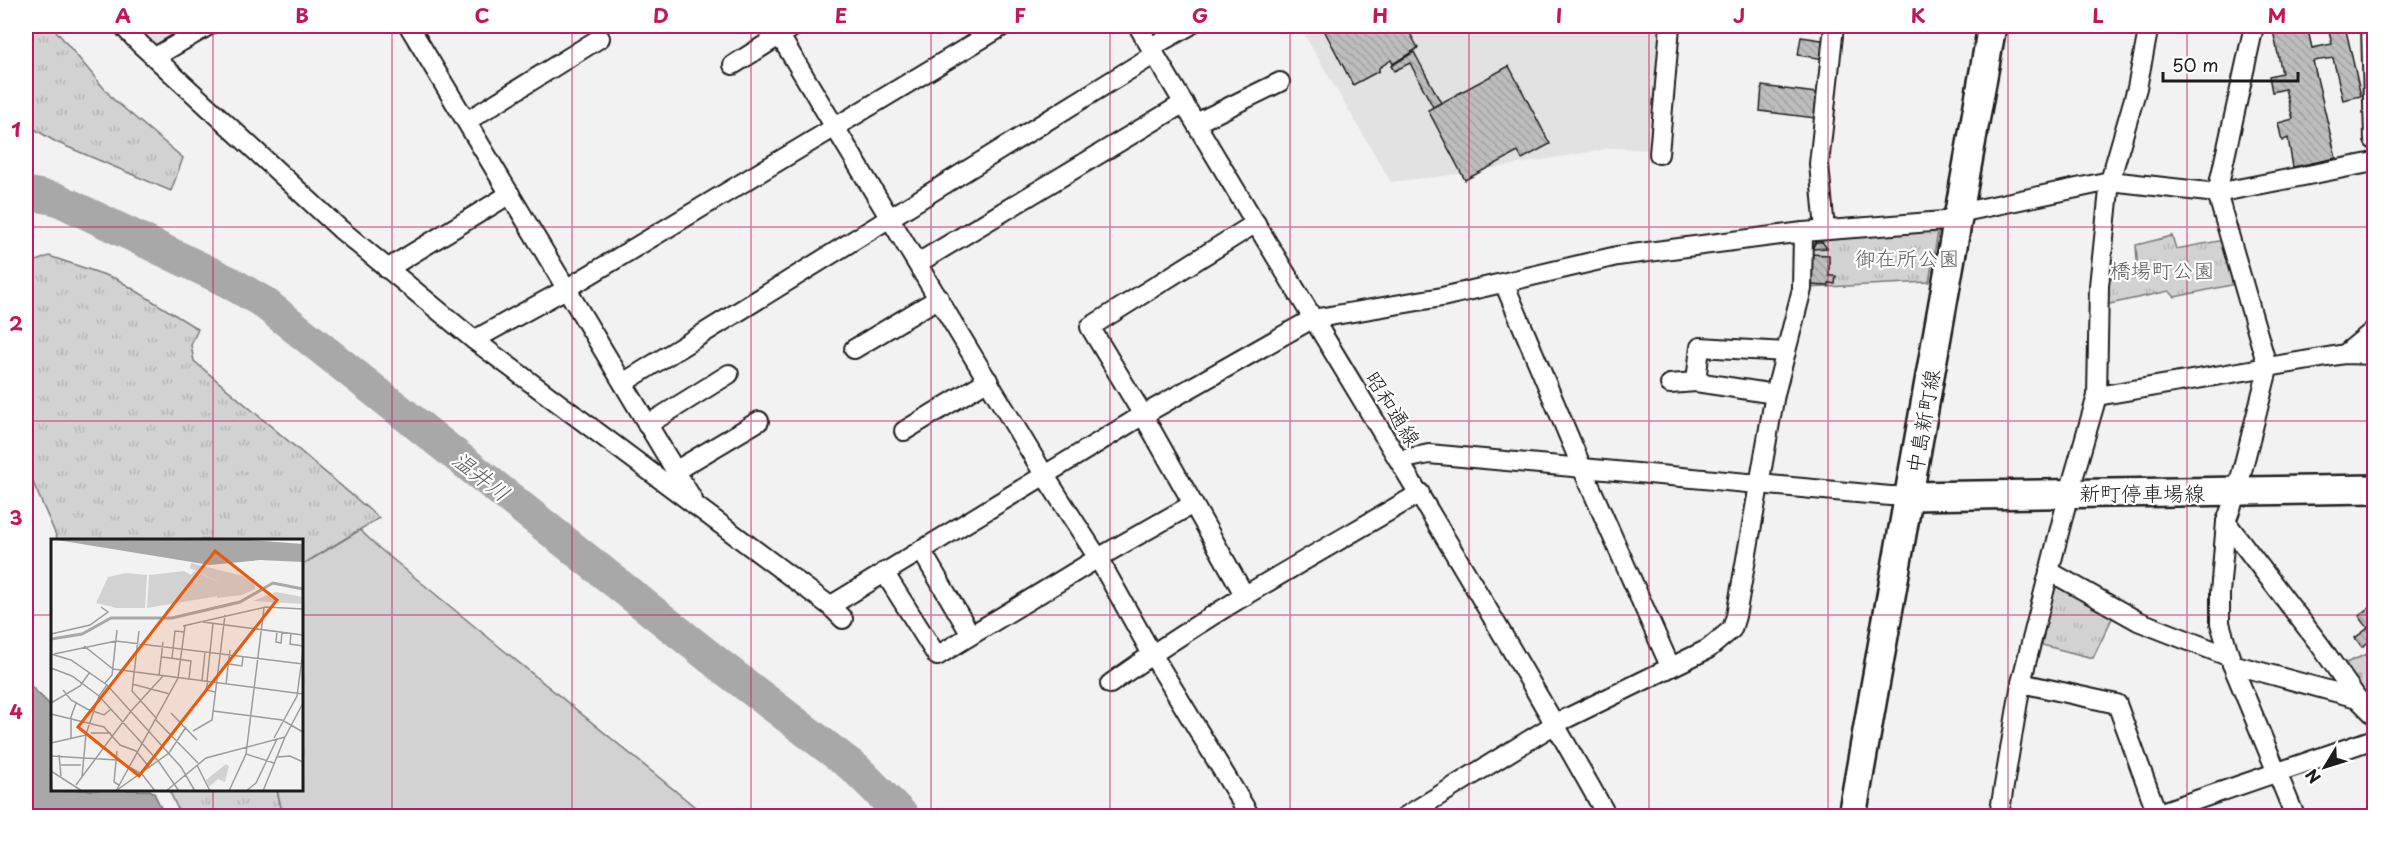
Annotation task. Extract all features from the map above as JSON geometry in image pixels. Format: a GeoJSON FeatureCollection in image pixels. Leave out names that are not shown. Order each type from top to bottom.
{"type":"FeatureCollection","features":[{"type":"Feature","properties":{"kind":"main road","name":"中島新町線"},"geometry":{"type":"LineString","coordinates":[[1852,816],[1992,26]]}},
{"type":"Feature","properties":{"kind":"main road","name":"新町停車場線"},"geometry":{"type":"LineString","coordinates":[[1909,496],[2374,489]]}},
{"type":"Feature","properties":{"kind":"street"},"geometry":{"type":"LineString","coordinates":[[123,26],[340,230],[387,269],[474,340],[837,613],[884,572],[1143,415],[1312,320],[1442,297],[1617,256],[1803,232],[1944,221],[1959,213],[2110,181],[2217,193],[2374,162]]}},
{"type":"Feature","properties":{"kind":"street"},"geometry":{"type":"LineString","coordinates":[[155,57],[208,26]]}},
{"type":"Feature","properties":{"kind":"street"},"geometry":{"type":"LineString","coordinates":[[409,26],[697,508]]}},
{"type":"Feature","properties":{"kind":"street"},"geometry":{"type":"LineString","coordinates":[[734,65],[776,30],[795,26]]}},
{"type":"Feature","properties":{"kind":"street"},"geometry":{"type":"LineString","coordinates":[[474,340],[566,289],[1003,26]]}},
{"type":"Feature","properties":{"kind":"street","name":"昭和通線"},"geometry":{"type":"LineString","coordinates":[[1138,26],[1312,320],[1420,493],[1607,816]]}},
{"type":"Feature","properties":{"kind":"street"},"geometry":{"type":"LineString","coordinates":[[623,383],[891,218],[1189,26]]}},
{"type":"Feature","properties":{"kind":"street"},"geometry":{"type":"LineString","coordinates":[[1659,154],[1670,26]]}},
{"type":"Feature","properties":{"kind":"street"},"geometry":{"type":"LineString","coordinates":[[1825,230],[1819,164],[1834,26]]}},
{"type":"Feature","properties":{"kind":"street"},"geometry":{"type":"LineString","coordinates":[[1999,816],[2021,683],[2069,492],[2097,396],[2099,286],[2110,181],[2137,88],[2149,26]]}},
{"type":"Feature","properties":{"kind":"street"},"geometry":{"type":"LineString","coordinates":[[2254,26],[2217,193],[2268,369],[2237,491],[2226,522],[2220,623],[2231,661],[2295,816]]}},
{"type":"Feature","properties":{"kind":"street"},"geometry":{"type":"LineString","coordinates":[[2371,26],[2374,140]]}},
{"type":"Feature","properties":{"kind":"street"},"geometry":{"type":"LineString","coordinates":[[776,30],[1045,476],[1098,558],[1152,654],[1250,816]]}},
{"type":"Feature","properties":{"kind":"street"},"geometry":{"type":"LineString","coordinates":[[467,122],[600,38]]}},
{"type":"Feature","properties":{"kind":"street"},"geometry":{"type":"LineString","coordinates":[[1196,123],[1280,82]]}},
{"type":"Feature","properties":{"kind":"street"},"geometry":{"type":"LineString","coordinates":[[918,262],[1184,103]]}},
{"type":"Feature","properties":{"kind":"street"},"geometry":{"type":"LineString","coordinates":[[387,269],[510,194]]}},
{"type":"Feature","properties":{"kind":"street"},"geometry":{"type":"LineString","coordinates":[[1245,596],[1143,415],[1090,327],[1256,223]]}},
{"type":"Feature","properties":{"kind":"street"},"geometry":{"type":"LineString","coordinates":[[1406,816],[1555,724],[1708,649],[1732,629],[1775,394],[1802,289],[1803,232]]}},
{"type":"Feature","properties":{"kind":"street"},"geometry":{"type":"LineString","coordinates":[[1504,283],[1583,470],[1670,666]]}},
{"type":"Feature","properties":{"kind":"street"},"geometry":{"type":"LineString","coordinates":[[854,349],[939,298]]}},
{"type":"Feature","properties":{"kind":"street"},"geometry":{"type":"LineString","coordinates":[[2345,354],[2374,330]]}},
{"type":"Feature","properties":{"kind":"street"},"geometry":{"type":"LineString","coordinates":[[1696,382],[1700,347],[1786,352]]}},
{"type":"Feature","properties":{"kind":"street"},"geometry":{"type":"LineString","coordinates":[[2097,396],[2268,369],[2345,354],[2374,355]]}},
{"type":"Feature","properties":{"kind":"street"},"geometry":{"type":"LineString","coordinates":[[647,425],[729,374]]}},
{"type":"Feature","properties":{"kind":"street"},"geometry":{"type":"LineString","coordinates":[[903,431],[988,380]]}},
{"type":"Feature","properties":{"kind":"street"},"geometry":{"type":"LineString","coordinates":[[1670,384],[1696,382],[1775,394]]}},
{"type":"Feature","properties":{"kind":"street"},"geometry":{"type":"LineString","coordinates":[[675,471],[759,421]]}},
{"type":"Feature","properties":{"kind":"street"},"geometry":{"type":"LineString","coordinates":[[1400,460],[1429,454],[1583,470],[1909,496]]}},
{"type":"Feature","properties":{"kind":"street"},"geometry":{"type":"LineString","coordinates":[[1110,684],[1152,654],[1245,596],[1420,493]]}},
{"type":"Feature","properties":{"kind":"street"},"geometry":{"type":"LineString","coordinates":[[884,572],[937,656],[1098,558],[1193,504]]}},
{"type":"Feature","properties":{"kind":"street"},"geometry":{"type":"LineString","coordinates":[[2226,522],[2320,645],[2357,698],[2374,715]]}},
{"type":"Feature","properties":{"kind":"street"},"geometry":{"type":"LineString","coordinates":[[921,550],[971,635]]}},
{"type":"Feature","properties":{"kind":"street"},"geometry":{"type":"LineString","coordinates":[[2049,571],[2138,621],[2231,661],[2357,698]]}},
{"type":"Feature","properties":{"kind":"street"},"geometry":{"type":"LineString","coordinates":[[2021,683],[2117,704],[2155,816],[2374,739]]}},
{"type":"Feature","properties":{"kind":"shaded area"},"geometry":{"type":"Polygon","coordinates":[[[136,26],[193,26],[158,46],[153,45],[136,26]]]}},
{"type":"Feature","properties":{"kind":"shaded area"},"geometry":{"type":"Polygon","coordinates":[[[1299,26],[1666,26],[1656,150],[1613,148],[1460,174],[1391,182],[1299,26]]]}},
{"type":"Feature","properties":{"kind":"shaded area"},"geometry":{"type":"Polygon","coordinates":[[[26,681],[51,706],[51,791],[151,791],[165,816],[26,816],[26,681]]]}},
{"type":"Feature","properties":{"kind":"green space"},"geometry":{"type":"Polygon","coordinates":[[[26,26],[52,26],[113,99],[183,158],[171,191],[56,142],[26,124],[26,26]]]}},
{"type":"Feature","properties":{"kind":"green space","name":"御在所公園"},"geometry":{"type":"Polygon","coordinates":[[[1933,227],[1938,232],[1929,282],[1806,288],[1807,239],[1933,227]]]}},
{"type":"Feature","properties":{"kind":"green space","name":"橋場町公園"},"geometry":{"type":"Polygon","coordinates":[[[2172,236],[2176,249],[2224,240],[2236,284],[2175,297],[2169,291],[2105,305],[2108,279],[2138,276],[2136,245],[2172,236]]]}},
{"type":"Feature","properties":{"kind":"green space"},"geometry":{"type":"Polygon","coordinates":[[[49,256],[117,279],[198,329],[191,345],[194,361],[379,518],[303,564],[303,539],[58,539],[26,466],[26,265],[49,256]]]}},
{"type":"Feature","properties":{"kind":"green space"},"geometry":{"type":"Polygon","coordinates":[[[360,530],[706,816],[283,816],[277,791],[303,791],[303,564],[360,530]]]}},
{"type":"Feature","properties":{"kind":"green space"},"geometry":{"type":"Polygon","coordinates":[[[2060,583],[2115,612],[2093,658],[2042,645],[2053,587],[2060,583]]]}},
{"type":"Feature","properties":{"kind":"green space"},"geometry":{"type":"Polygon","coordinates":[[[2374,651],[2374,705],[2341,665],[2374,651]]]}},
{"type":"Feature","properties":{"kind":"green space"},"geometry":{"type":"Polygon","coordinates":[[[169,791],[277,791],[283,816],[181,816],[169,791]]]}},
{"type":"Feature","properties":{"kind":"building"},"geometry":{"type":"Polygon","coordinates":[[[1322,26],[1406,26],[1418,48],[1393,64],[1391,60],[1379,68],[1379,71],[1353,85],[1322,26]]]}},
{"type":"Feature","properties":{"kind":"building"},"geometry":{"type":"Polygon","coordinates":[[[2272,26],[2307,26],[2312,48],[2332,44],[2328,26],[2345,26],[2361,96],[2343,100],[2333,58],[2313,61],[2336,158],[2293,167],[2288,138],[2282,141],[2278,123],[2293,119],[2285,89],[2272,92],[2269,76],[2282,73],[2272,26]]]}},
{"type":"Feature","properties":{"kind":"building"},"geometry":{"type":"Polygon","coordinates":[[[1801,37],[1828,41],[1825,59],[1798,55],[1801,37]]]}},
{"type":"Feature","properties":{"kind":"building"},"geometry":{"type":"Polygon","coordinates":[[[1414,52],[1441,103],[1433,107],[1410,63],[1394,71],[1391,66],[1414,52]]]}},
{"type":"Feature","properties":{"kind":"building"},"geometry":{"type":"Polygon","coordinates":[[[1509,66],[1550,144],[1522,159],[1518,152],[1465,180],[1428,110],[1509,66]]]}},
{"type":"Feature","properties":{"kind":"building"},"geometry":{"type":"Polygon","coordinates":[[[1762,86],[1816,93],[1815,118],[1760,111],[1762,86]]]}},
{"type":"Feature","properties":{"kind":"building"},"geometry":{"type":"Polygon","coordinates":[[[1816,242],[1822,242],[1827,248],[1812,249],[1816,242]]]}},
{"type":"Feature","properties":{"kind":"building"},"geometry":{"type":"Polygon","coordinates":[[[1810,254],[1829,255],[1829,276],[1836,276],[1835,284],[1809,285],[1810,254]]]}},
{"type":"Feature","properties":{"kind":"building"},"geometry":{"type":"Polygon","coordinates":[[[2374,604],[2374,638],[2362,647],[2355,638],[2368,628],[2359,616],[2374,604]]]}},
{"type":"Feature","properties":{"kind":"waterway","name":"温井川"},"geometry":{"type":"LineString","coordinates":[[26,193],[57,199],[229,282],[263,302],[721,666],[856,769],[903,816]]}}]}
